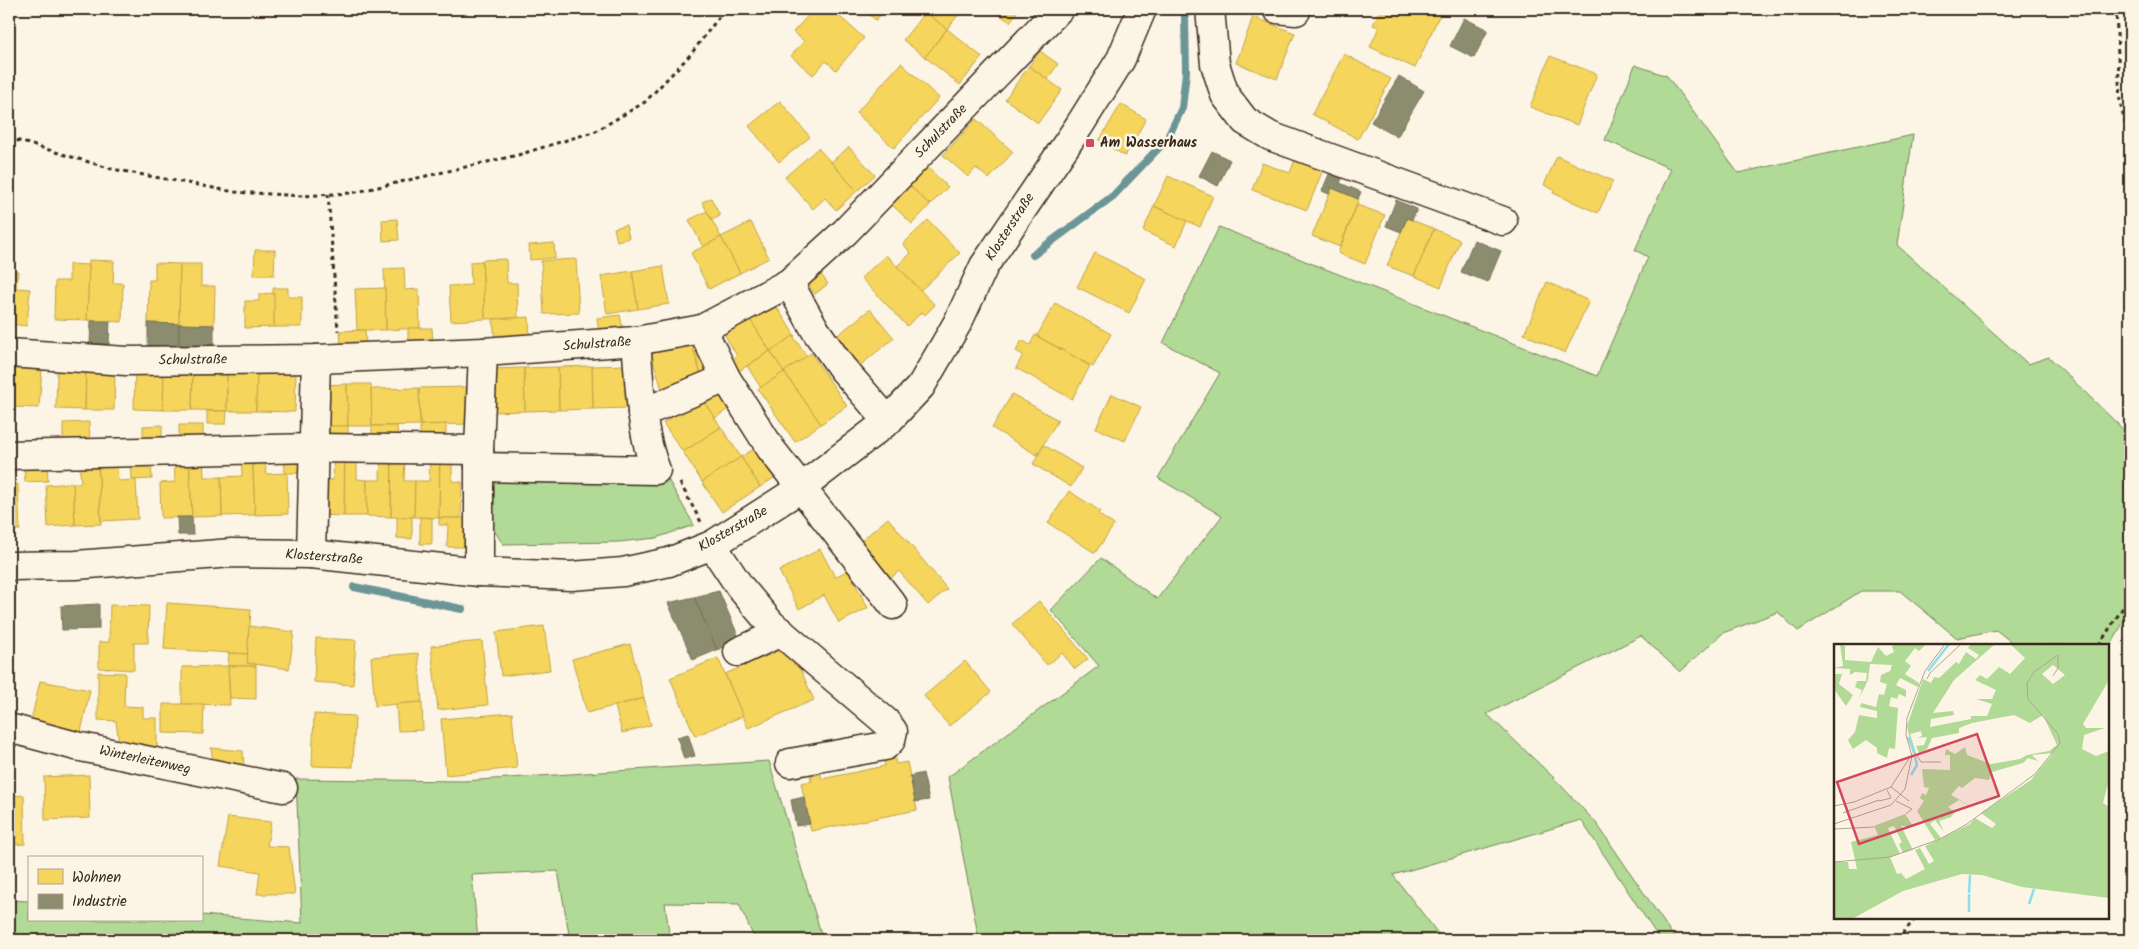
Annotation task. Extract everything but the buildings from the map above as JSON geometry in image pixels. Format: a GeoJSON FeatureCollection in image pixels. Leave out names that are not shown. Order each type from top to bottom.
{"type":"FeatureCollection","features":[{"type":"Feature","properties":{"kind":"street","name":"Schulstraße"},"geometry":{"type":"LineString","coordinates":[[9,353],[126,361],[328,358],[483,352],[636,341],[702,329],[789,283],[845,232],[1059,9]]}},
{"type":"Feature","properties":{"kind":"street","name":"Klosterstraße"},"geometry":{"type":"LineString","coordinates":[[9,566],[76,565],[232,553],[311,554],[479,572],[571,576],[623,572],[669,562],[712,545],[801,488],[888,421],[921,386],[958,322],[984,266],[1079,126],[1121,59],[1142,9]]}},
{"type":"Feature","properties":{"kind":"street"},"geometry":{"type":"LineString","coordinates":[[1210,9],[1214,64],[1225,95],[1245,121],[1270,136],[1503,221]]}},
{"type":"Feature","properties":{"kind":"street"},"geometry":{"type":"LineString","coordinates":[[789,283],[816,331],[842,368],[888,421]]}},
{"type":"Feature","properties":{"kind":"street"},"geometry":{"type":"LineString","coordinates":[[702,329],[726,378],[771,449],[893,605]]}},
{"type":"Feature","properties":{"kind":"street"},"geometry":{"type":"LineString","coordinates":[[9,455],[314,448],[656,470],[649,454],[642,413],[636,341]]}},
{"type":"Feature","properties":{"kind":"street"},"geometry":{"type":"LineString","coordinates":[[479,572],[479,458],[483,352]]}},
{"type":"Feature","properties":{"kind":"street"},"geometry":{"type":"LineString","coordinates":[[311,554],[314,448],[328,358]]}},
{"type":"Feature","properties":{"kind":"street"},"geometry":{"type":"LineString","coordinates":[[642,413],[726,378]]}},
{"type":"Feature","properties":{"kind":"street"},"geometry":{"type":"LineString","coordinates":[[712,545],[740,587],[781,632],[886,722],[893,731],[891,740],[885,746],[790,763]]}},
{"type":"Feature","properties":{"kind":"street"},"geometry":{"type":"LineString","coordinates":[[738,652],[781,632]]}},
{"type":"Feature","properties":{"kind":"street","name":"Winterleitenweg"},"geometry":{"type":"LineString","coordinates":[[9,728],[76,746],[283,788]]}},
{"type":"Feature","properties":{"kind":"path"},"geometry":{"type":"LineString","coordinates":[[9,138],[112,169],[235,192],[304,196],[352,193],[518,156],[596,131],[645,102],[691,54],[725,9]]}},
{"type":"Feature","properties":{"kind":"path"},"geometry":{"type":"LineString","coordinates":[[2116,9],[2120,103],[2130,142]]}},
{"type":"Feature","properties":{"kind":"path"},"geometry":{"type":"LineString","coordinates":[[328,194],[328,358]]}},
{"type":"Feature","properties":{"kind":"path"},"geometry":{"type":"LineString","coordinates":[[2100,644],[2122,609],[2130,603]]}},
{"type":"Feature","properties":{"kind":"path"},"geometry":{"type":"LineString","coordinates":[[1897,940],[1915,919]]}},
{"type":"Feature","properties":{"kind":"green space"},"geometry":{"type":"Polygon","coordinates":[[[1635,65],[1667,76],[1738,173],[1913,135],[1897,245],[2028,364],[2049,357],[2130,436],[2130,619],[2123,623],[2109,649],[2109,644],[2014,644],[1996,630],[1957,638],[1900,591],[1861,591],[1798,631],[1778,612],[1723,633],[1680,672],[1641,636],[1487,714],[1554,778],[1597,824],[1676,940],[1660,940],[1581,820],[1393,875],[1443,940],[979,940],[948,777],[1099,666],[1051,610],[1101,558],[1157,599],[1222,516],[1158,478],[1220,373],[1163,343],[1219,227],[1597,376],[1648,257],[1635,250],[1671,169],[1605,140],[1635,65]]]}},
{"type":"Feature","properties":{"kind":"green space"},"geometry":{"type":"Polygon","coordinates":[[[489,474],[666,476],[694,525],[656,538],[619,542],[503,544],[491,526],[489,474]]]}},
{"type":"Feature","properties":{"kind":"green space"},"geometry":{"type":"Polygon","coordinates":[[[769,761],[823,940],[755,940],[739,904],[665,903],[670,940],[570,940],[558,871],[472,875],[478,940],[9,940],[9,900],[28,901],[28,922],[202,922],[202,915],[302,923],[296,779],[463,781],[769,761]]]}},
{"type":"Feature","properties":{"kind":"waterway"},"geometry":{"type":"LineString","coordinates":[[1033,255],[1113,196],[1167,139],[1182,108],[1186,72],[1185,17]]}},
{"type":"Feature","properties":{"kind":"waterway"},"geometry":{"type":"LineString","coordinates":[[354,587],[462,609]]}},
{"type":"Feature","properties":{"kind":"place","name":"Am Wasserhaus"},"geometry":{"type":"Point","coordinates":[1090,143]}}]}
